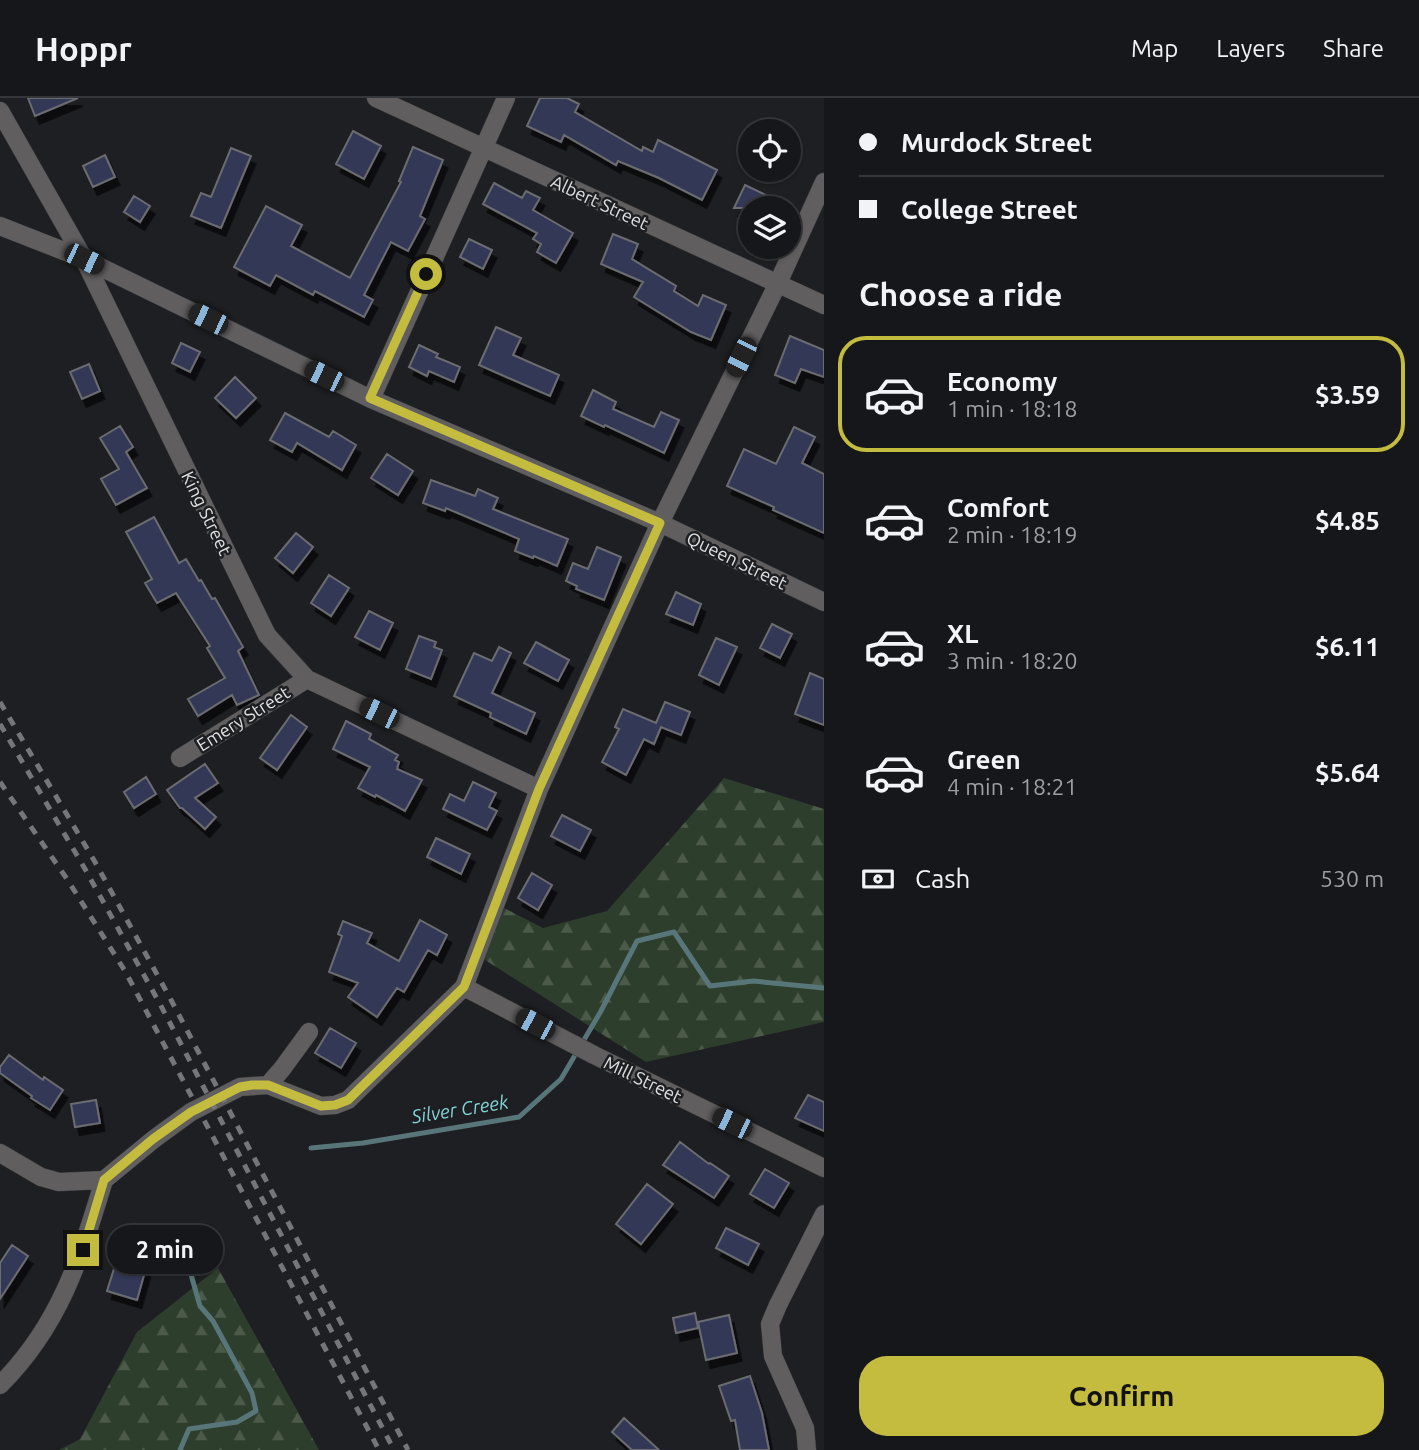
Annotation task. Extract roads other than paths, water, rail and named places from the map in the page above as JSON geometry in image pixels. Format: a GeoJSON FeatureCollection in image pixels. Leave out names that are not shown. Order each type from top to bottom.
{"type":"FeatureCollection","features":[{"type":"Feature","properties":{"kind":"street","name":"Albert Street"},"geometry":{"type":"LineString","coordinates":[[376,98],[824,305]]}},
{"type":"Feature","properties":{"kind":"street"},"geometry":{"type":"LineString","coordinates":[[370,398],[506,98]]}},
{"type":"Feature","properties":{"kind":"street","name":"King Street"},"geometry":{"type":"LineString","coordinates":[[0,111],[84,259],[267,635],[307,679],[539,789]]}},
{"type":"Feature","properties":{"kind":"street"},"geometry":{"type":"LineString","coordinates":[[0,1385],[35,1345],[62,1300],[83,1250],[104,1180],[153,1139],[191,1112],[240,1087],[268,1085],[321,1106],[348,1100],[464,987],[539,789],[660,523],[824,183]]}},
{"type":"Feature","properties":{"kind":"street","name":"Queen Street"},"geometry":{"type":"LineString","coordinates":[[0,226],[84,259],[370,398],[660,523],[824,602]]}},
{"type":"Feature","properties":{"kind":"street","name":"Emery Street"},"geometry":{"type":"LineString","coordinates":[[180,758],[307,679]]}},
{"type":"Feature","properties":{"kind":"street","name":"Mill Street"},"geometry":{"type":"LineString","coordinates":[[464,987],[594,1055],[824,1168]]}},
{"type":"Feature","properties":{"kind":"street"},"geometry":{"type":"LineString","coordinates":[[268,1085],[309,1032]]}},
{"type":"Feature","properties":{"kind":"street"},"geometry":{"type":"LineString","coordinates":[[0,1153],[41,1177],[59,1182],[104,1180]]}},
{"type":"Feature","properties":{"kind":"street"},"geometry":{"type":"LineString","coordinates":[[807,1450],[805,1428],[773,1356],[770,1324],[824,1214]]}},
{"type":"Feature","properties":{"kind":"waterway","name":"Silver Creek"},"geometry":{"type":"LineString","coordinates":[[311,1148],[363,1143],[519,1117],[561,1079],[601,1011],[637,941],[674,932],[710,986],[753,981],[824,988]]}},
{"type":"Feature","properties":{"kind":"waterway","name":"Silver Creek"},"geometry":{"type":"LineString","coordinates":[[180,1450],[189,1429],[237,1422],[256,1411],[252,1393],[213,1321],[200,1306],[190,1271],[196,1229]]}},
{"type":"Feature","properties":{"kind":"railway"},"geometry":{"type":"LineString","coordinates":[[0,702],[95,862],[170,998],[408,1450]]}},
{"type":"Feature","properties":{"kind":"railway"},"geometry":{"type":"LineString","coordinates":[[0,724],[160,1004],[394,1450]]}},
{"type":"Feature","properties":{"kind":"railway"},"geometry":{"type":"LineString","coordinates":[[0,782],[67,879],[125,971],[379,1450]]}}]}
